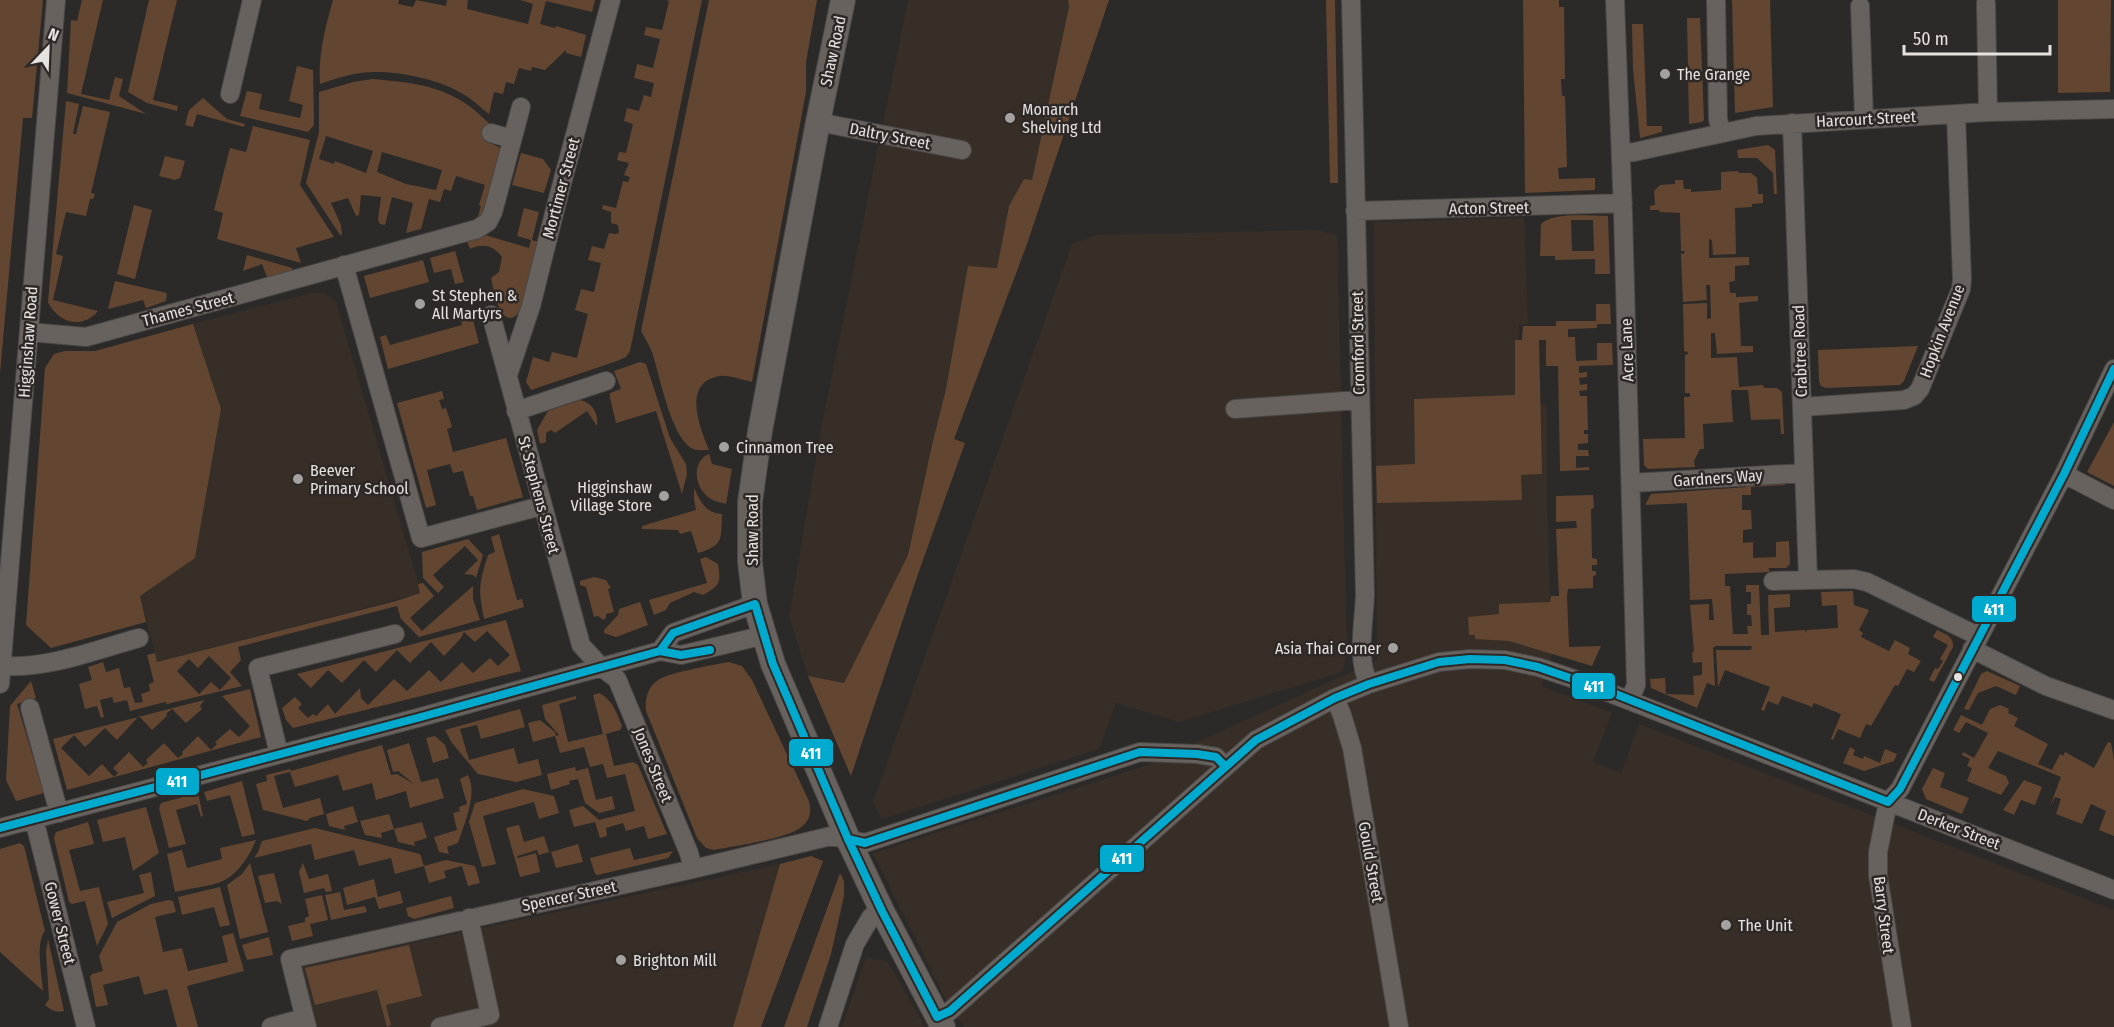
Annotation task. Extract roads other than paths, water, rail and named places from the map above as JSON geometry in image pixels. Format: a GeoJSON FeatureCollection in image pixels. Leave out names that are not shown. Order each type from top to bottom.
{"type":"FeatureCollection","features":[{"type":"Feature","properties":{"kind":"main road","name":"Shaw Road"},"geometry":{"type":"LineString","coordinates":[[843,0],[766,397],[750,502],[750,562],[755,603],[773,664],[848,839],[882,911],[940,1022]]}},
{"type":"Feature","properties":{"kind":"street","name":"Higginshaw Road"},"geometry":{"type":"LineString","coordinates":[[1,675],[56,0]]}},
{"type":"Feature","properties":{"kind":"street"},"geometry":{"type":"LineString","coordinates":[[230,94],[252,0]]}},
{"type":"Feature","properties":{"kind":"street","name":"Mortimer Street"},"geometry":{"type":"LineString","coordinates":[[508,375],[531,306],[611,0]]}},
{"type":"Feature","properties":{"kind":"street","name":"Cromford Street"},"geometry":{"type":"LineString","coordinates":[[1351,0],[1365,596],[1363,672],[1370,684]]}},
{"type":"Feature","properties":{"kind":"street","name":"Acre Lane"},"geometry":{"type":"LineString","coordinates":[[1615,0],[1636,685],[1630,700]]}},
{"type":"Feature","properties":{"kind":"street"},"geometry":{"type":"LineString","coordinates":[[1716,0],[1718,119],[1721,133]]}},
{"type":"Feature","properties":{"kind":"street"},"geometry":{"type":"LineString","coordinates":[[1986,3],[1988,112]]}},
{"type":"Feature","properties":{"kind":"street"},"geometry":{"type":"LineString","coordinates":[[1860,6],[1864,119]]}},
{"type":"Feature","properties":{"kind":"street","name":"Thames Street"},"geometry":{"type":"LineString","coordinates":[[29,332],[86,337],[442,240],[483,226],[488,222],[492,212],[521,107]]}},
{"type":"Feature","properties":{"kind":"street","name":"Harcourt Street"},"geometry":{"type":"LineString","coordinates":[[1621,153],[1634,153],[1756,126],[1988,112],[2114,109]]}},
{"type":"Feature","properties":{"kind":"street","name":"Hopkin Avenue"},"geometry":{"type":"LineString","coordinates":[[1802,407],[1904,400],[1914,396],[1920,389],[1961,289],[1956,114]]}},
{"type":"Feature","properties":{"kind":"street","name":"Daltry Street"},"geometry":{"type":"LineString","coordinates":[[818,122],[962,150]]}},
{"type":"Feature","properties":{"kind":"street","name":"Crabtree Road"},"geometry":{"type":"LineString","coordinates":[[1792,123],[1809,580]]}},
{"type":"Feature","properties":{"kind":"street"},"geometry":{"type":"LineString","coordinates":[[491,133],[512,139]]}},
{"type":"Feature","properties":{"kind":"street","name":"Acton Street"},"geometry":{"type":"LineString","coordinates":[[1355,211],[1623,203]]}},
{"type":"Feature","properties":{"kind":"street"},"geometry":{"type":"LineString","coordinates":[[344,265],[421,538],[542,506]]}},
{"type":"Feature","properties":{"kind":"street","name":"St Stephens Street"},"geometry":{"type":"LineString","coordinates":[[491,315],[581,645],[602,668]]}},
{"type":"Feature","properties":{"kind":"street"},"geometry":{"type":"LineString","coordinates":[[1888,802],[1900,789],[2064,474],[2114,369]]}},
{"type":"Feature","properties":{"kind":"street"},"geometry":{"type":"LineString","coordinates":[[516,411],[606,381]]}},
{"type":"Feature","properties":{"kind":"street"},"geometry":{"type":"LineString","coordinates":[[1235,409],[1359,400]]}},
{"type":"Feature","properties":{"kind":"street","name":"Gardners Way"},"geometry":{"type":"LineString","coordinates":[[1631,483],[1804,473]]}},
{"type":"Feature","properties":{"kind":"street"},"geometry":{"type":"LineString","coordinates":[[2064,474],[2114,500]]}},
{"type":"Feature","properties":{"kind":"street"},"geometry":{"type":"LineString","coordinates":[[1773,581],[1854,579],[1867,582],[2046,686],[2114,710]]}},
{"type":"Feature","properties":{"kind":"street"},"geometry":{"type":"LineString","coordinates":[[660,651],[673,633],[755,603]]}},
{"type":"Feature","properties":{"kind":"street"},"geometry":{"type":"LineString","coordinates":[[279,754],[258,668],[395,634]]}},
{"type":"Feature","properties":{"kind":"street"},"geometry":{"type":"LineString","coordinates":[[1,824],[59,813],[660,651],[681,655],[765,635]]}},
{"type":"Feature","properties":{"kind":"street"},"geometry":{"type":"LineString","coordinates":[[1,675],[13,667],[48,663],[140,638]]}},
{"type":"Feature","properties":{"kind":"street","name":"Derker Street"},"geometry":{"type":"LineString","coordinates":[[940,1022],[1256,740],[1335,698],[1438,662],[1470,659],[1504,660],[1538,667],[1630,700],[2114,890]]}},
{"type":"Feature","properties":{"kind":"street","name":"Jones Street"},"geometry":{"type":"LineString","coordinates":[[602,668],[617,680],[687,847],[693,869]]}},
{"type":"Feature","properties":{"kind":"street","name":"Gould Street"},"geometry":{"type":"LineString","coordinates":[[1335,698],[1352,748],[1399,1027]]}},
{"type":"Feature","properties":{"kind":"street"},"geometry":{"type":"LineString","coordinates":[[30,708],[59,813]]}},
{"type":"Feature","properties":{"kind":"street","name":"Spencer Street"},"geometry":{"type":"LineString","coordinates":[[305,1023],[290,960],[831,836],[865,843],[1140,752],[1216,757],[1226,766]]}},
{"type":"Feature","properties":{"kind":"street","name":"Barry Street"},"geometry":{"type":"LineString","coordinates":[[1888,802],[1878,852],[1878,875],[1902,1027]]}},
{"type":"Feature","properties":{"kind":"street","name":"Gower Street"},"geometry":{"type":"LineString","coordinates":[[34,819],[86,1027]]}},
{"type":"Feature","properties":{"kind":"street"},"geometry":{"type":"LineString","coordinates":[[828,1027],[855,944],[871,917],[882,911]]}},
{"type":"Feature","properties":{"kind":"street"},"geometry":{"type":"LineString","coordinates":[[440,1027],[490,1015],[469,918]]}},
{"type":"Feature","properties":{"kind":"street"},"geometry":{"type":"LineString","coordinates":[[271,1027],[305,1023]]}},
{"type":"Feature","properties":{"kind":"place","name":"The Grange"},"geometry":{"type":"Point","coordinates":[1665,74]}},
{"type":"Feature","properties":{"kind":"place","name":"Monarch Shelving Ltd"},"geometry":{"type":"Point","coordinates":[1010,118]}},
{"type":"Feature","properties":{"kind":"place","name":"St Stephen & All Martyrs"},"geometry":{"type":"Point","coordinates":[420,304]}},
{"type":"Feature","properties":{"kind":"place","name":"Cinnamon Tree"},"geometry":{"type":"Point","coordinates":[724,447]}},
{"type":"Feature","properties":{"kind":"place","name":"Beever Primary School"},"geometry":{"type":"Point","coordinates":[298,479]}},
{"type":"Feature","properties":{"kind":"place","name":"Higginshaw Village Store"},"geometry":{"type":"Point","coordinates":[664,496]}},
{"type":"Feature","properties":{"kind":"place","name":"Asia Thai Corner"},"geometry":{"type":"Point","coordinates":[1393,648]}},
{"type":"Feature","properties":{"kind":"place","name":"The Unit"},"geometry":{"type":"Point","coordinates":[1726,925]}},
{"type":"Feature","properties":{"kind":"place","name":"Brighton Mill"},"geometry":{"type":"Point","coordinates":[621,960]}}]}
